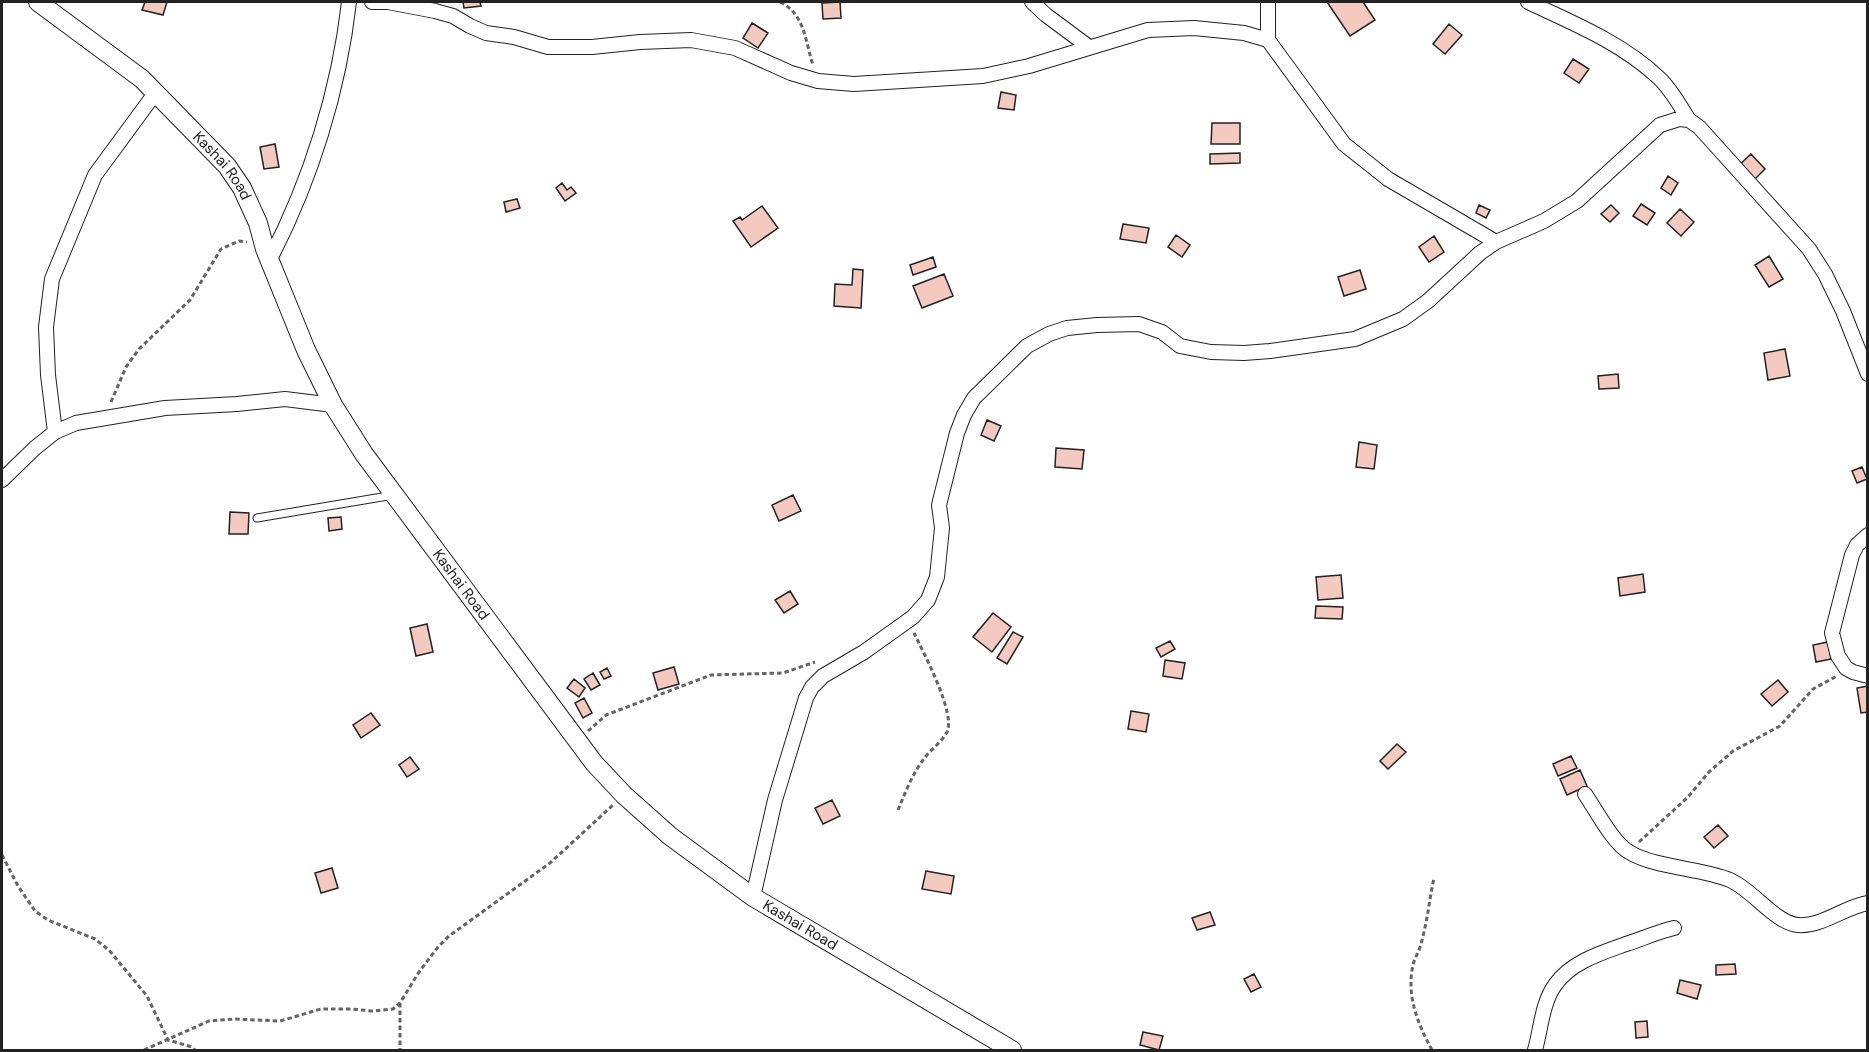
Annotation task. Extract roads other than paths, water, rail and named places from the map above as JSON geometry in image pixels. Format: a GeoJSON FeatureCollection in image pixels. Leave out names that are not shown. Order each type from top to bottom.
{"type":"FeatureCollection","features":[{"type":"Feature","properties":{"kind":"street","name":"Kashai Road"},"geometry":{"type":"LineString","coordinates":[[38,2],[156,92],[227,165],[242,188],[258,223],[267,254],[302,341],[333,405],[364,454],[594,763],[624,795],[670,836],[753,897],[1012,1050]]}},
{"type":"Feature","properties":{"kind":"street"},"geometry":{"type":"LineString","coordinates":[[267,254],[285,229],[312,157],[341,58],[349,2]]}},
{"type":"Feature","properties":{"kind":"street"},"geometry":{"type":"LineString","coordinates":[[372,2],[388,2],[435,11],[453,16],[486,33],[514,37],[548,47],[592,47],[691,40],[735,48],[791,73],[818,81],[854,84],[983,76],[1029,66],[1148,30],[1194,28],[1234,32],[1268,40]]}},
{"type":"Feature","properties":{"kind":"street"},"geometry":{"type":"LineString","coordinates":[[1032,2],[1089,46]]}},
{"type":"Feature","properties":{"kind":"street"},"geometry":{"type":"LineString","coordinates":[[1268,2],[1268,40],[1344,144],[1388,180],[1496,242]]}},
{"type":"Feature","properties":{"kind":"street"},"geometry":{"type":"LineString","coordinates":[[1528,2],[1587,30],[1628,54],[1660,79],[1689,120],[1699,127],[1809,249],[1825,274],[1843,311],[1868,375]]}},
{"type":"Feature","properties":{"kind":"street"},"geometry":{"type":"LineString","coordinates":[[55,432],[48,375],[46,327],[52,279],[95,175],[156,92]]}},
{"type":"Feature","properties":{"kind":"street"},"geometry":{"type":"LineString","coordinates":[[753,897],[775,800],[806,698],[812,687],[824,676],[864,652],[908,621],[928,600],[937,577],[942,528],[939,505],[957,433],[964,415],[974,398],[1027,346],[1049,334],[1067,328],[1139,324],[1162,332],[1180,346],[1211,351],[1244,353],[1270,351],[1355,339],[1403,319],[1428,301],[1480,253],[1496,242],[1544,221],[1577,201],[1660,125],[1670,120],[1689,120]]}},
{"type":"Feature","properties":{"kind":"street"},"geometry":{"type":"LineString","coordinates":[[2,480],[55,432],[76,423],[165,408],[285,399],[333,405]]}},
{"type":"Feature","properties":{"kind":"street"},"geometry":{"type":"LineString","coordinates":[[1868,535],[1857,545],[1852,555],[1832,633],[1838,656],[1849,669],[1868,676]]}},
{"type":"Feature","properties":{"kind":"street"},"geometry":{"type":"LineString","coordinates":[[1585,794],[1617,841],[1628,852],[1729,879],[1748,889],[1780,918],[1797,925],[1812,924],[1852,907],[1868,903]]}},
{"type":"Feature","properties":{"kind":"street"},"geometry":{"type":"LineString","coordinates":[[1535,1050],[1546,1004],[1555,984],[1567,973],[1606,950],[1674,928]]}},
{"type":"Feature","properties":{"kind":"lane"},"geometry":{"type":"LineString","coordinates":[[257,518],[396,495]]}}]}
